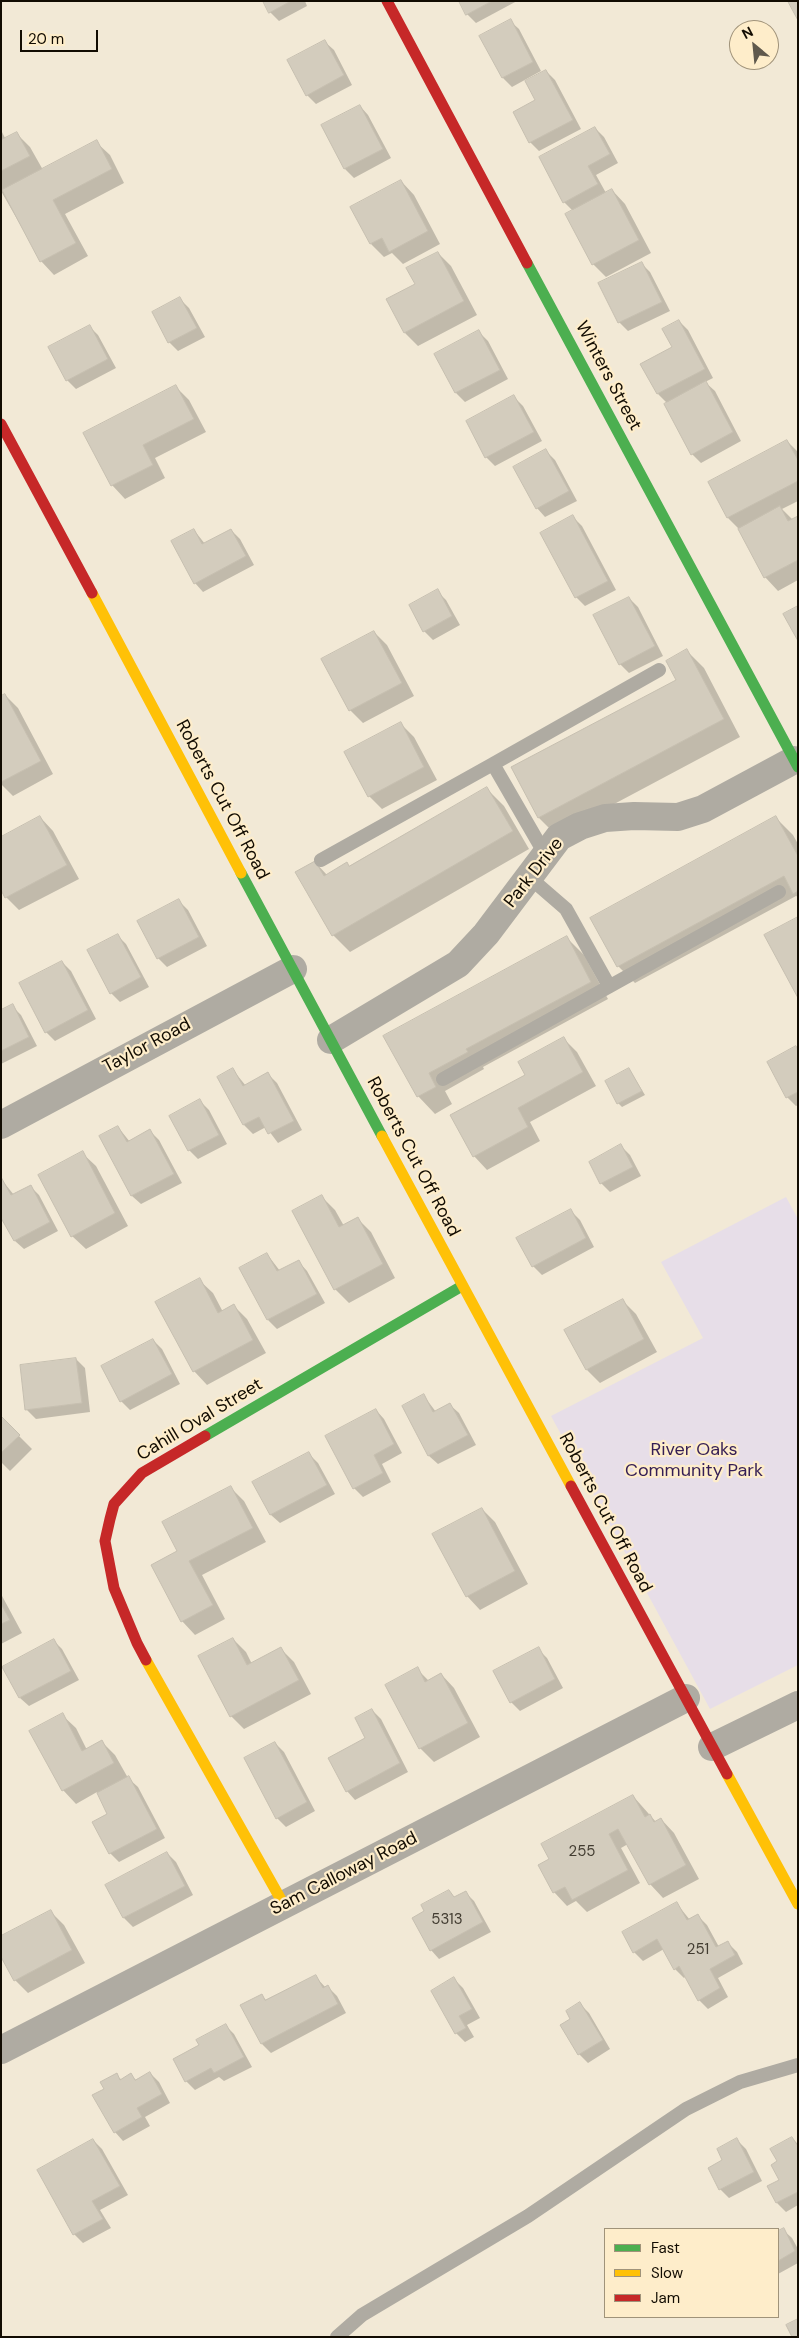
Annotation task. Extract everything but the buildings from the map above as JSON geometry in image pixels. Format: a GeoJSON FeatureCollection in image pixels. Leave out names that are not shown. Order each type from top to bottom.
{"type":"FeatureCollection","features":[{"type":"Feature","properties":{"kind":"street","name":"Winters Street"},"geometry":{"type":"LineString","coordinates":[[387,1],[796,763]]}},
{"type":"Feature","properties":{"kind":"street","name":"Roberts Cut Off Road"},"geometry":{"type":"LineString","coordinates":[[1,424],[462,1286],[712,1747],[793,1883],[798,1904]]}},
{"type":"Feature","properties":{"kind":"street","name":"Park Drive"},"geometry":{"type":"LineString","coordinates":[[331,1040],[458,964],[486,934],[559,837],[580,826],[605,818],[678,817],[703,809],[796,763]]}},
{"type":"Feature","properties":{"kind":"street","name":"Taylor Road"},"geometry":{"type":"LineString","coordinates":[[1,1124],[293,969]]}},
{"type":"Feature","properties":{"kind":"street","name":"Cahill Oval Street"},"geometry":{"type":"LineString","coordinates":[[284,1905],[137,1643],[117,1598],[105,1542],[114,1504],[142,1473],[462,1286]]}},
{"type":"Feature","properties":{"kind":"street","name":"Sam Calloway Road"},"geometry":{"type":"LineString","coordinates":[[1,2050],[686,1698]]}},
{"type":"Feature","properties":{"kind":"street"},"geometry":{"type":"LineString","coordinates":[[712,1747],[798,1705]]}},
{"type":"Feature","properties":{"kind":"lane"},"geometry":{"type":"LineString","coordinates":[[321,860],[659,670]]}},
{"type":"Feature","properties":{"kind":"lane"},"geometry":{"type":"LineString","coordinates":[[493,764],[545,854]]}},
{"type":"Feature","properties":{"kind":"lane"},"geometry":{"type":"LineString","coordinates":[[529,876],[566,909],[609,986]]}},
{"type":"Feature","properties":{"kind":"lane"},"geometry":{"type":"LineString","coordinates":[[443,1078],[779,892]]}},
{"type":"Feature","properties":{"kind":"lane"},"geometry":{"type":"LineString","coordinates":[[337,2337],[362,2315],[528,2216],[686,2109],[740,2082],[798,2065]]}},
{"type":"Feature","properties":{"kind":"green space","name":"River Oaks Community Park"},"geometry":{"type":"Polygon","coordinates":[[[786,1197],[798,1219],[798,1665],[710,1709],[551,1416],[703,1338],[661,1262],[786,1197]]]}},
{"type":"Feature","properties":{"kind":"traffic: fast"},"geometry":{"type":"LineString","coordinates":[[527,263],[798,767]]}},
{"type":"Feature","properties":{"kind":"traffic: fast"},"geometry":{"type":"LineString","coordinates":[[241,873],[382,1136]]}},
{"type":"Feature","properties":{"kind":"traffic: fast"},"geometry":{"type":"LineString","coordinates":[[205,1436],[462,1286]]}},
{"type":"Feature","properties":{"kind":"traffic: slow"},"geometry":{"type":"LineString","coordinates":[[92,593],[241,873]]}},
{"type":"Feature","properties":{"kind":"traffic: slow"},"geometry":{"type":"LineString","coordinates":[[382,1136],[571,1486]]}},
{"type":"Feature","properties":{"kind":"traffic: slow"},"geometry":{"type":"LineString","coordinates":[[146,1660],[284,1905]]}},
{"type":"Feature","properties":{"kind":"traffic: slow"},"geometry":{"type":"LineString","coordinates":[[727,1774],[798,1904]]}},
{"type":"Feature","properties":{"kind":"traffic: jam"},"geometry":{"type":"LineString","coordinates":[[387,1],[527,263]]}},
{"type":"Feature","properties":{"kind":"traffic: jam"},"geometry":{"type":"LineString","coordinates":[[1,424],[92,593]]}},
{"type":"Feature","properties":{"kind":"traffic: jam"},"geometry":{"type":"LineString","coordinates":[[146,1660],[114,1588],[105,1541],[110,1519],[114,1504],[142,1473],[205,1436]]}},
{"type":"Feature","properties":{"kind":"traffic: jam"},"geometry":{"type":"LineString","coordinates":[[571,1486],[727,1774]]}}]}
